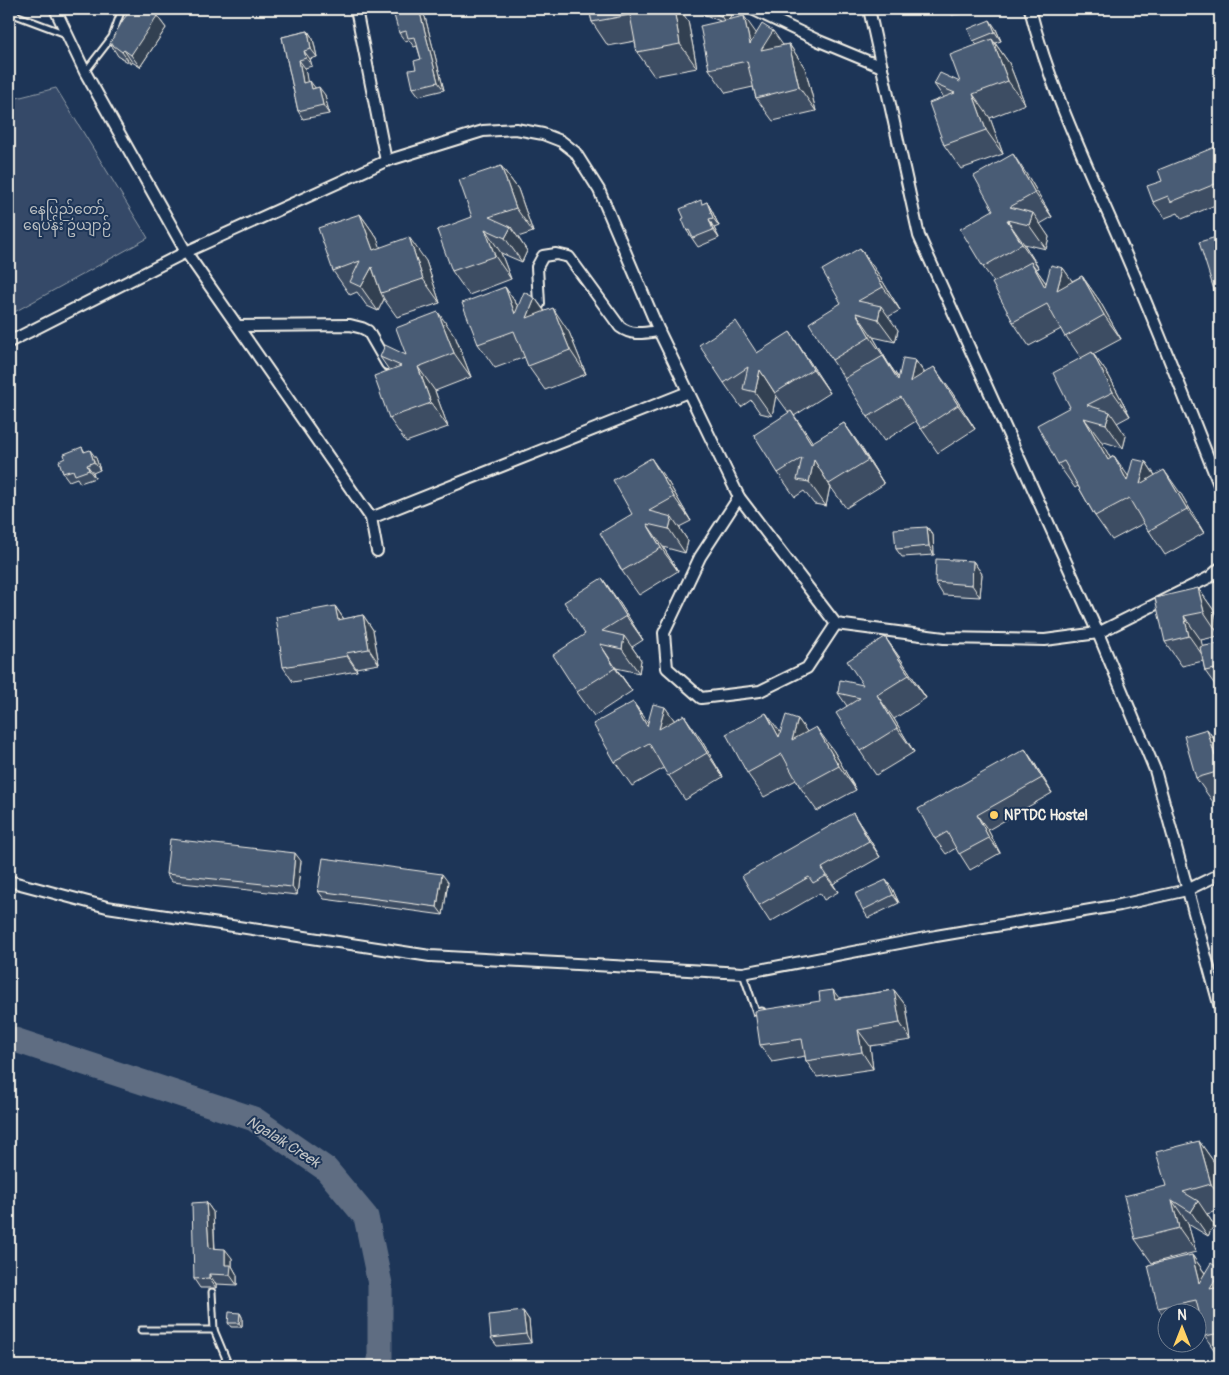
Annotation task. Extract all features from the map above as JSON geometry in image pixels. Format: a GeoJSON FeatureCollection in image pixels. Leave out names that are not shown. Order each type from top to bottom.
{"type":"FeatureCollection","features":[{"type":"Feature","properties":{"kind":"street"},"geometry":{"type":"LineString","coordinates":[[55,9],[85,72],[186,252],[372,518],[377,551]]}},
{"type":"Feature","properties":{"kind":"street"},"geometry":{"type":"LineString","coordinates":[[356,9],[386,161]]}},
{"type":"Feature","properties":{"kind":"street"},"geometry":{"type":"LineString","coordinates":[[752,9],[819,41],[882,67]]}},
{"type":"Feature","properties":{"kind":"street"},"geometry":{"type":"LineString","coordinates":[[869,9],[919,236],[1098,633],[1155,770],[1220,1008]]}},
{"type":"Feature","properties":{"kind":"street"},"geometry":{"type":"LineString","coordinates":[[1030,9],[1036,35],[1066,116],[1130,263],[1220,487]]}},
{"type":"Feature","properties":{"kind":"street"},"geometry":{"type":"LineString","coordinates":[[9,342],[186,252],[386,161],[482,131],[516,129],[544,134],[560,141],[575,152],[599,190],[659,331],[738,497],[836,624],[944,638],[1045,640],[1098,633],[1210,577],[1220,568]]}},
{"type":"Feature","properties":{"kind":"street"},"geometry":{"type":"LineString","coordinates":[[539,304],[537,267],[544,256],[556,254],[569,257],[620,327],[627,332],[635,334],[659,331]]}},
{"type":"Feature","properties":{"kind":"street"},"geometry":{"type":"LineString","coordinates":[[239,326],[350,325],[362,328],[368,331],[389,368]]}},
{"type":"Feature","properties":{"kind":"street"},"geometry":{"type":"LineString","coordinates":[[372,518],[688,392]]}},
{"type":"Feature","properties":{"kind":"street"},"geometry":{"type":"LineString","coordinates":[[738,497],[700,557],[664,633],[667,668],[701,698],[760,690],[807,668],[836,624]]}},
{"type":"Feature","properties":{"kind":"street"},"geometry":{"type":"LineString","coordinates":[[9,881],[107,907],[430,956],[742,973],[936,936],[1120,905],[1187,890],[1220,874]]}},
{"type":"Feature","properties":{"kind":"lane"},"geometry":{"type":"LineString","coordinates":[[9,9],[18,16],[66,34]]}},
{"type":"Feature","properties":{"kind":"lane"},"geometry":{"type":"LineString","coordinates":[[85,72],[112,37],[122,9]]}},
{"type":"Feature","properties":{"kind":"lane"},"geometry":{"type":"LineString","coordinates":[[742,973],[756,1012],[766,1010]]}},
{"type":"Feature","properties":{"kind":"lane"},"geometry":{"type":"LineString","coordinates":[[212,1292],[214,1330],[229,1366]]}},
{"type":"Feature","properties":{"kind":"lane"},"geometry":{"type":"LineString","coordinates":[[141,1330],[214,1330]]}},
{"type":"Feature","properties":{"kind":"green space","name":"နေပြည်တော် ရေပန်း ဥယျာဉ်"},"geometry":{"type":"Polygon","coordinates":[[[56,88],[148,238],[9,315],[9,100],[56,88]]]}},
{"type":"Feature","properties":{"kind":"building"},"geometry":{"type":"Polygon","coordinates":[[[134,9],[151,9],[150,11],[157,16],[131,55],[124,50],[122,52],[110,43],[123,20],[134,9]]]}},
{"type":"Feature","properties":{"kind":"building"},"geometry":{"type":"Polygon","coordinates":[[[419,9],[438,82],[413,88],[409,70],[416,69],[414,61],[421,59],[415,37],[408,38],[406,31],[399,33],[394,15],[419,9]]]}},
{"type":"Feature","properties":{"kind":"building"},"geometry":{"type":"Polygon","coordinates":[[[589,9],[674,9],[680,44],[637,52],[630,15],[592,22],[589,9]]]}},
{"type":"Feature","properties":{"kind":"building"},"geometry":{"type":"Polygon","coordinates":[[[704,9],[725,9],[721,16],[704,9]]]}},
{"type":"Feature","properties":{"kind":"building"},"geometry":{"type":"Polygon","coordinates":[[[744,16],[750,44],[762,24],[773,31],[761,50],[789,44],[799,87],[756,98],[747,61],[709,69],[700,26],[744,16]]]}},
{"type":"Feature","properties":{"kind":"building"},"geometry":{"type":"Polygon","coordinates":[[[990,20],[995,32],[973,41],[968,29],[990,20]]]}},
{"type":"Feature","properties":{"kind":"building"},"geometry":{"type":"Polygon","coordinates":[[[308,31],[311,49],[304,51],[306,58],[299,60],[303,83],[310,81],[312,89],[319,87],[323,105],[298,111],[282,37],[308,31]]]}},
{"type":"Feature","properties":{"kind":"building"},"geometry":{"type":"Polygon","coordinates":[[[992,39],[1008,81],[973,94],[986,130],[944,145],[929,103],[955,93],[934,84],[940,73],[960,82],[950,55],[992,39]]]}},
{"type":"Feature","properties":{"kind":"building"},"geometry":{"type":"Polygon","coordinates":[[[1215,147],[1220,159],[1220,182],[1171,202],[1168,196],[1153,202],[1147,186],[1162,181],[1158,170],[1215,147]]]}},
{"type":"Feature","properties":{"kind":"building"},"geometry":{"type":"Polygon","coordinates":[[[1013,154],[1035,193],[1010,207],[1033,213],[1029,225],[1007,220],[1022,244],[983,267],[960,229],[993,210],[974,176],[1013,154]]]}},
{"type":"Feature","properties":{"kind":"building"},"geometry":{"type":"Polygon","coordinates":[[[501,166],[516,208],[489,217],[511,227],[505,238],[485,229],[495,256],[452,271],[437,230],[472,217],[459,180],[501,166]]]}},
{"type":"Feature","properties":{"kind":"building"},"geometry":{"type":"Polygon","coordinates":[[[701,200],[702,204],[707,202],[713,218],[709,219],[713,230],[693,238],[689,230],[687,231],[680,209],[701,200]]]}},
{"type":"Feature","properties":{"kind":"building"},"geometry":{"type":"Polygon","coordinates":[[[360,214],[373,250],[409,237],[423,279],[381,293],[372,267],[361,287],[350,282],[360,261],[333,271],[318,228],[360,214]]]}},
{"type":"Feature","properties":{"kind":"building"},"geometry":{"type":"Polygon","coordinates":[[[1220,236],[1220,292],[1215,293],[1199,242],[1220,236]]]}},
{"type":"Feature","properties":{"kind":"building"},"geometry":{"type":"Polygon","coordinates":[[[860,248],[883,287],[858,301],[881,306],[878,319],[856,313],[870,337],[832,360],[809,323],[841,303],[822,270],[860,248]]]}},
{"type":"Feature","properties":{"kind":"building"},"geometry":{"type":"Polygon","coordinates":[[[1031,262],[1045,287],[1051,265],[1063,268],[1057,290],[1082,276],[1104,315],[1065,337],[1047,304],[1013,322],[992,283],[1031,262]]]}},
{"type":"Feature","properties":{"kind":"building"},"geometry":{"type":"Polygon","coordinates":[[[505,287],[515,314],[524,292],[535,298],[527,318],[553,308],[570,350],[528,366],[514,331],[478,344],[462,303],[505,287]]]}},
{"type":"Feature","properties":{"kind":"building"},"geometry":{"type":"Polygon","coordinates":[[[438,312],[454,353],[418,367],[431,403],[389,418],[374,376],[401,366],[380,357],[385,345],[406,355],[396,328],[438,312]]]}},
{"type":"Feature","properties":{"kind":"building"},"geometry":{"type":"Polygon","coordinates":[[[736,321],[757,353],[790,332],[813,369],[775,393],[760,370],[755,392],[743,389],[748,367],[724,383],[699,345],[736,321]]]}},
{"type":"Feature","properties":{"kind":"building"},"geometry":{"type":"Polygon","coordinates":[[[1092,352],[1113,392],[1087,405],[1110,412],[1106,424],[1084,418],[1108,460],[1114,456],[1127,481],[1133,459],[1146,462],[1140,484],[1164,470],[1187,509],[1148,531],[1129,498],[1095,516],[1064,461],[1058,464],[1037,425],[1070,407],[1053,373],[1092,352]]]}},
{"type":"Feature","properties":{"kind":"building"},"geometry":{"type":"Polygon","coordinates":[[[883,356],[898,380],[903,358],[915,360],[910,382],[934,367],[958,405],[921,429],[901,397],[868,417],[844,379],[883,356]]]}},
{"type":"Feature","properties":{"kind":"building"},"geometry":{"type":"Polygon","coordinates":[[[791,411],[811,443],[844,423],[868,460],[829,484],[814,460],[809,482],[797,480],[802,458],[778,473],[754,435],[791,411]]]}},
{"type":"Feature","properties":{"kind":"building"},"geometry":{"type":"Polygon","coordinates":[[[82,447],[84,452],[90,450],[94,462],[87,465],[89,470],[75,475],[73,470],[63,473],[59,461],[65,458],[64,454],[82,447]]]}},
{"type":"Feature","properties":{"kind":"building"},"geometry":{"type":"Polygon","coordinates":[[[651,458],[674,497],[649,511],[672,517],[669,529],[647,524],[661,548],[622,571],[600,533],[632,514],[613,480],[651,458]]]}},
{"type":"Feature","properties":{"kind":"building"},"geometry":{"type":"Polygon","coordinates":[[[927,527],[929,546],[896,549],[894,529],[927,527]]]}},
{"type":"Feature","properties":{"kind":"building"},"geometry":{"type":"Polygon","coordinates":[[[936,559],[973,561],[972,585],[935,582],[936,559]]]}},
{"type":"Feature","properties":{"kind":"building"},"geometry":{"type":"Polygon","coordinates":[[[602,578],[626,616],[602,631],[624,636],[622,649],[600,644],[615,668],[577,692],[553,655],[585,634],[564,602],[602,578]]]}},
{"type":"Feature","properties":{"kind":"building"},"geometry":{"type":"Polygon","coordinates":[[[1198,588],[1204,612],[1184,616],[1189,636],[1165,642],[1155,598],[1198,588]]]}},
{"type":"Feature","properties":{"kind":"building"},"geometry":{"type":"Polygon","coordinates":[[[335,606],[338,620],[363,615],[369,649],[346,653],[347,656],[283,667],[276,617],[335,606]]]}},
{"type":"Feature","properties":{"kind":"building"},"geometry":{"type":"Polygon","coordinates":[[[1217,623],[1220,623],[1220,639],[1217,623]]]}},
{"type":"Feature","properties":{"kind":"building"},"geometry":{"type":"Polygon","coordinates":[[[885,637],[909,675],[877,695],[897,728],[860,751],[836,713],[860,698],[838,693],[840,680],[863,685],[847,661],[885,637]]]}},
{"type":"Feature","properties":{"kind":"building"},"geometry":{"type":"Polygon","coordinates":[[[1220,643],[1220,668],[1205,671],[1200,647],[1220,643]]]}},
{"type":"Feature","properties":{"kind":"building"},"geometry":{"type":"Polygon","coordinates":[[[1220,689],[1220,707],[1216,690],[1220,689]]]}},
{"type":"Feature","properties":{"kind":"building"},"geometry":{"type":"Polygon","coordinates":[[[633,702],[647,726],[653,704],[665,707],[659,729],[684,715],[707,753],[668,776],[649,743],[615,762],[593,724],[633,702]]]}},
{"type":"Feature","properties":{"kind":"building"},"geometry":{"type":"Polygon","coordinates":[[[766,713],[779,737],[786,715],[798,719],[792,740],[816,727],[839,766],[800,787],[782,754],[747,773],[726,734],[766,713]]]}},
{"type":"Feature","properties":{"kind":"building"},"geometry":{"type":"Polygon","coordinates":[[[1207,729],[1215,756],[1220,746],[1220,771],[1196,778],[1184,736],[1207,729]]]}},
{"type":"Feature","properties":{"kind":"building"},"geometry":{"type":"Polygon","coordinates":[[[1025,749],[1042,778],[977,815],[989,838],[959,854],[947,832],[935,839],[918,809],[1025,749]]]}},
{"type":"Feature","properties":{"kind":"building"},"geometry":{"type":"Polygon","coordinates":[[[853,813],[869,841],[822,868],[826,876],[813,883],[809,877],[759,905],[742,876],[853,813]]]}},
{"type":"Feature","properties":{"kind":"building"},"geometry":{"type":"Polygon","coordinates":[[[170,839],[295,853],[292,887],[166,874],[170,839]]]}},
{"type":"Feature","properties":{"kind":"building"},"geometry":{"type":"Polygon","coordinates":[[[323,858],[442,874],[437,907],[318,891],[323,858]]]}},
{"type":"Feature","properties":{"kind":"building"},"geometry":{"type":"Polygon","coordinates":[[[886,880],[893,895],[863,910],[855,894],[886,880]]]}},
{"type":"Feature","properties":{"kind":"building"},"geometry":{"type":"Polygon","coordinates":[[[833,990],[835,999],[894,990],[900,1023],[858,1030],[862,1052],[806,1061],[802,1039],[760,1045],[755,1011],[820,1001],[819,992],[833,990]]]}},
{"type":"Feature","properties":{"kind":"building"},"geometry":{"type":"Polygon","coordinates":[[[1199,1141],[1211,1184],[1183,1192],[1198,1201],[1191,1212],[1172,1200],[1179,1228],[1135,1239],[1124,1196],[1166,1186],[1156,1152],[1199,1141]]]}},
{"type":"Feature","properties":{"kind":"building"},"geometry":{"type":"Polygon","coordinates":[[[206,1202],[209,1248],[225,1249],[225,1265],[231,1265],[230,1275],[209,1274],[209,1278],[194,1279],[192,1203],[206,1202]]]}},
{"type":"Feature","properties":{"kind":"building"},"geometry":{"type":"Polygon","coordinates":[[[1192,1255],[1199,1283],[1211,1263],[1220,1269],[1210,1289],[1220,1287],[1220,1333],[1206,1336],[1206,1302],[1196,1302],[1196,1300],[1186,1302],[1157,1302],[1148,1265],[1192,1255]]]}},
{"type":"Feature","properties":{"kind":"building"},"geometry":{"type":"Polygon","coordinates":[[[523,1311],[526,1334],[491,1338],[489,1315],[523,1311]]]}},
{"type":"Feature","properties":{"kind":"building"},"geometry":{"type":"Polygon","coordinates":[[[229,1312],[240,1313],[239,1323],[228,1323],[229,1312]]]}},
{"type":"Feature","properties":{"kind":"waterway","name":"Ngalaik Creek"},"geometry":{"type":"LineString","coordinates":[[9,1038],[254,1119],[326,1169],[366,1217],[380,1284],[380,1366]]}},
{"type":"Feature","properties":{"kind":"place","name":"NPTDC Hostel"},"geometry":{"type":"Point","coordinates":[994,815]}}]}
